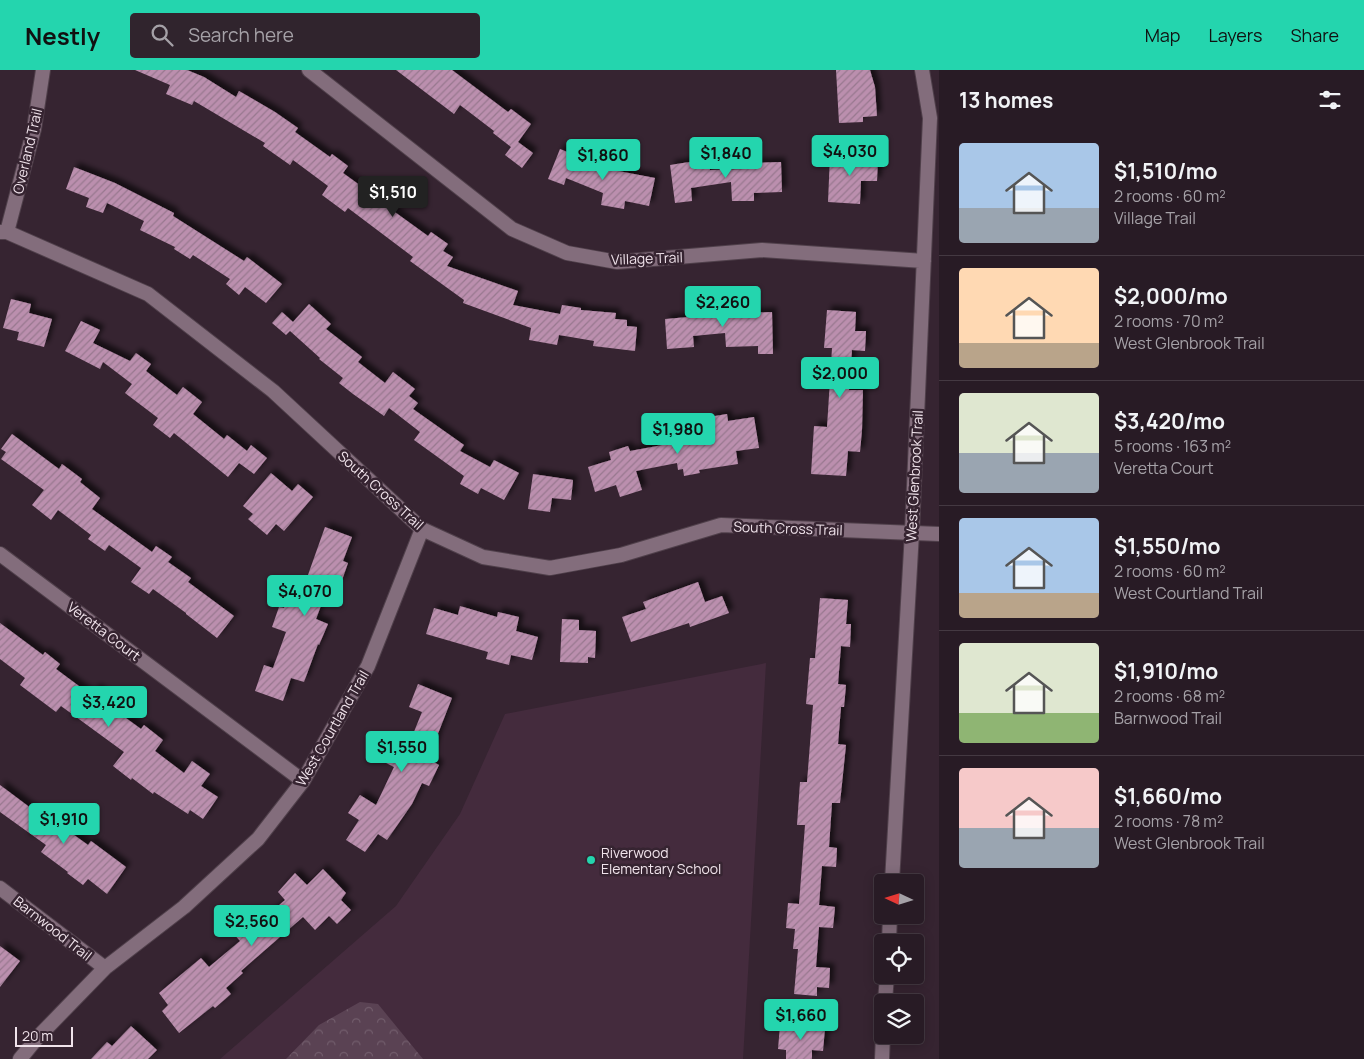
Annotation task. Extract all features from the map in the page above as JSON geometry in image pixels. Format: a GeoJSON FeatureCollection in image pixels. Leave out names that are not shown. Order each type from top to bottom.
{"type":"FeatureCollection","features":[{"type":"Feature","properties":{"kind":"street","name":"Overland Trail"},"geometry":{"type":"LineString","coordinates":[[4,232],[34,129],[43,70]]}},
{"type":"Feature","properties":{"kind":"street","name":"Village Trail"},"geometry":{"type":"LineString","coordinates":[[309,70],[512,229],[567,253],[617,262],[762,250],[924,261]]}},
{"type":"Feature","properties":{"kind":"street","name":"West Glenbrook Trail"},"geometry":{"type":"LineString","coordinates":[[892,874],[912,532],[930,118],[922,70]]}},
{"type":"Feature","properties":{"kind":"street","name":"South Cross Trail"},"geometry":{"type":"LineString","coordinates":[[4,232],[148,294],[273,392],[422,528],[483,557],[550,568],[620,555],[721,525],[939,534]]}},
{"type":"Feature","properties":{"kind":"street","name":"West Courtland Trail"},"geometry":{"type":"LineString","coordinates":[[20,1059],[37,1038],[105,968],[184,907],[258,839],[304,781],[368,666],[422,528]]}},
{"type":"Feature","properties":{"kind":"street","name":"Veretta Court"},"geometry":{"type":"LineString","coordinates":[[0,554],[304,781]]}},
{"type":"Feature","properties":{"kind":"street","name":"Barnwood Trail"},"geometry":{"type":"LineString","coordinates":[[0,888],[105,968]]}},
{"type":"Feature","properties":{"kind":"street"},"geometry":{"type":"LineString","coordinates":[[882,1059],[883,1044]]}},
{"type":"Feature","properties":{"kind":"shaded area","name":"Riverwood Elementary School"},"geometry":{"type":"Polygon","coordinates":[[[766,663],[743,1059],[220,1059],[396,906],[460,814],[505,714],[766,663]]]}},
{"type":"Feature","properties":{"kind":"green space"},"geometry":{"type":"Polygon","coordinates":[[[360,1002],[378,1004],[423,1059],[286,1059],[319,1025],[360,1002]]]}},
{"type":"Feature","properties":{"kind":"building"},"geometry":{"type":"Polygon","coordinates":[[[135,70],[187,70],[204,77],[236,97],[239,91],[275,112],[298,128],[295,132],[330,157],[332,154],[348,166],[343,173],[379,199],[383,194],[396,204],[392,210],[428,236],[431,232],[448,244],[443,251],[453,257],[447,266],[518,291],[513,305],[560,314],[562,305],[581,308],[581,310],[616,313],[615,319],[627,320],[627,326],[637,327],[635,351],[593,346],[594,341],[559,335],[557,345],[529,340],[531,328],[463,303],[464,300],[410,261],[413,257],[348,208],[345,212],[322,195],[328,186],[293,160],[290,165],[263,146],[265,143],[194,101],[192,105],[166,94],[170,85],[135,70]]]}},
{"type":"Feature","properties":{"kind":"building"},"geometry":{"type":"Polygon","coordinates":[[[396,70],[452,70],[508,112],[511,109],[531,124],[518,142],[533,153],[522,168],[505,155],[511,147],[493,133],[494,131],[460,105],[454,114],[396,70]]]}},
{"type":"Feature","properties":{"kind":"building"},"geometry":{"type":"Polygon","coordinates":[[[836,70],[870,70],[875,87],[877,116],[863,117],[863,122],[839,123],[836,70]]]}},
{"type":"Feature","properties":{"kind":"building"},"geometry":{"type":"Polygon","coordinates":[[[560,149],[608,169],[655,178],[649,206],[625,201],[624,209],[601,205],[603,193],[566,178],[564,185],[548,179],[560,149]]]}},
{"type":"Feature","properties":{"kind":"building"},"geometry":{"type":"Polygon","coordinates":[[[830,155],[878,158],[877,181],[861,181],[860,204],[828,202],[830,155]]]}},
{"type":"Feature","properties":{"kind":"building"},"geometry":{"type":"Polygon","coordinates":[[[709,159],[710,170],[749,169],[749,163],[781,162],[782,192],[754,193],[754,201],[732,201],[731,182],[691,188],[692,201],[675,203],[670,165],[709,159]]]}},
{"type":"Feature","properties":{"kind":"building"},"geometry":{"type":"Polygon","coordinates":[[[74,167],[115,183],[174,213],[173,216],[244,261],[247,257],[282,284],[266,303],[245,287],[239,295],[226,284],[230,279],[193,255],[190,259],[174,249],[175,247],[140,230],[144,221],[107,203],[103,213],[86,207],[89,198],[66,189],[74,167]]]}},
{"type":"Feature","properties":{"kind":"building"},"geometry":{"type":"Polygon","coordinates":[[[11,299],[31,304],[29,313],[52,319],[44,347],[17,340],[19,332],[3,328],[11,299]]]}},
{"type":"Feature","properties":{"kind":"building"},"geometry":{"type":"Polygon","coordinates":[[[309,304],[331,324],[326,329],[362,357],[358,362],[385,383],[393,372],[415,389],[409,396],[418,403],[413,409],[464,445],[460,451],[490,467],[494,460],[519,473],[504,500],[481,488],[478,494],[460,484],[464,476],[414,440],[420,432],[389,408],[384,416],[353,394],[339,383],[343,378],[319,359],[290,331],[286,335],[272,323],[282,312],[293,322],[309,304]]]}},
{"type":"Feature","properties":{"kind":"building"},"geometry":{"type":"Polygon","coordinates":[[[745,304],[745,313],[772,312],[773,354],[758,354],[758,346],[726,347],[725,333],[693,336],[694,347],[667,349],[665,319],[689,317],[688,308],[745,304]]]}},
{"type":"Feature","properties":{"kind":"building"},"geometry":{"type":"Polygon","coordinates":[[[827,310],[856,312],[855,331],[866,331],[865,351],[852,350],[849,390],[863,390],[862,430],[860,452],[848,451],[846,476],[811,474],[814,426],[827,427],[832,348],[824,348],[827,310]]]}},
{"type":"Feature","properties":{"kind":"building"},"geometry":{"type":"Polygon","coordinates":[[[81,321],[100,330],[93,343],[130,361],[136,353],[151,364],[146,371],[177,395],[183,387],[202,402],[193,414],[224,439],[227,435],[247,451],[251,445],[267,458],[254,474],[239,463],[228,477],[174,433],[170,438],[153,425],[158,418],[125,393],[132,384],[103,362],[100,369],[65,351],[81,321]]]}},
{"type":"Feature","properties":{"kind":"building"},"geometry":{"type":"Polygon","coordinates":[[[727,414],[728,421],[754,417],[759,448],[736,451],[738,464],[699,470],[700,473],[684,476],[683,469],[678,470],[677,463],[636,471],[642,490],[620,497],[616,485],[595,492],[588,467],[611,460],[609,452],[628,446],[630,451],[711,436],[709,417],[727,414]]]}},
{"type":"Feature","properties":{"kind":"building"},"geometry":{"type":"Polygon","coordinates":[[[12,434],[59,469],[62,464],[82,479],[80,482],[100,498],[92,509],[152,552],[156,546],[172,557],[168,562],[191,578],[188,582],[234,616],[217,638],[153,589],[149,594],[131,582],[141,568],[109,545],[105,551],[88,539],[91,535],[58,510],[51,520],[32,505],[44,490],[1,459],[6,452],[1,449],[12,434]]]}},
{"type":"Feature","properties":{"kind":"building"},"geometry":{"type":"Polygon","coordinates":[[[271,473],[292,491],[298,484],[313,497],[284,531],[276,524],[267,535],[248,519],[253,514],[243,506],[271,473]]]}},
{"type":"Feature","properties":{"kind":"building"},"geometry":{"type":"Polygon","coordinates":[[[533,474],[573,480],[571,500],[552,498],[550,512],[528,509],[533,474]]]}},
{"type":"Feature","properties":{"kind":"building"},"geometry":{"type":"Polygon","coordinates":[[[325,527],[352,537],[343,561],[348,563],[341,583],[331,579],[316,619],[328,624],[318,644],[304,682],[291,678],[283,701],[255,691],[264,665],[273,668],[286,632],[272,627],[279,607],[284,608],[292,585],[303,589],[325,527]]]}},
{"type":"Feature","properties":{"kind":"building"},"geometry":{"type":"Polygon","coordinates":[[[698,582],[705,602],[722,596],[729,613],[690,627],[689,623],[631,642],[622,617],[646,609],[643,602],[698,582]]]}},
{"type":"Feature","properties":{"kind":"building"},"geometry":{"type":"Polygon","coordinates":[[[820,598],[848,600],[846,624],[851,624],[850,647],[841,646],[838,684],[846,685],[844,707],[841,707],[838,744],[846,745],[840,803],[832,803],[829,847],[837,848],[836,867],[822,866],[819,905],[835,907],[833,928],[819,927],[816,967],[830,968],[829,988],[817,987],[817,996],[794,994],[798,949],[793,949],[795,929],[786,928],[788,903],[799,904],[805,825],[797,825],[800,782],[807,782],[813,705],[806,704],[810,658],[815,658],[820,598]]]}},
{"type":"Feature","properties":{"kind":"building"},"geometry":{"type":"Polygon","coordinates":[[[460,606],[497,617],[498,612],[519,617],[516,631],[538,637],[532,660],[511,655],[509,665],[486,659],[488,652],[426,634],[434,608],[458,615],[460,606]]]}},
{"type":"Feature","properties":{"kind":"building"},"geometry":{"type":"Polygon","coordinates":[[[562,619],[579,620],[579,630],[596,631],[595,658],[588,657],[588,663],[560,662],[562,619]]]}},
{"type":"Feature","properties":{"kind":"building"},"geometry":{"type":"Polygon","coordinates":[[[0,623],[43,655],[45,652],[60,664],[56,669],[91,695],[96,688],[112,700],[108,705],[141,729],[144,725],[163,740],[155,751],[184,773],[192,761],[210,774],[201,786],[218,797],[203,819],[190,810],[188,814],[154,792],[153,794],[132,778],[131,780],[113,766],[124,752],[61,706],[56,712],[20,685],[25,678],[0,659],[0,623]]]}},
{"type":"Feature","properties":{"kind":"building"},"geometry":{"type":"Polygon","coordinates":[[[418,684],[452,698],[428,759],[439,765],[429,786],[422,783],[412,804],[387,840],[378,834],[365,852],[346,840],[359,820],[348,813],[360,795],[376,805],[394,767],[382,761],[392,741],[407,749],[422,712],[409,707],[418,684]]]}},
{"type":"Feature","properties":{"kind":"building"},"geometry":{"type":"Polygon","coordinates":[[[0,785],[36,812],[38,809],[88,845],[91,841],[126,867],[107,894],[88,879],[83,885],[67,873],[41,852],[46,845],[0,812],[0,785]]]}},
{"type":"Feature","properties":{"kind":"building"},"geometry":{"type":"Polygon","coordinates":[[[323,869],[346,893],[341,900],[351,910],[337,924],[329,916],[315,930],[303,917],[241,971],[243,973],[226,988],[231,994],[215,1008],[213,1006],[179,1033],[162,1011],[168,1005],[159,993],[201,958],[209,967],[240,941],[232,932],[249,918],[256,925],[285,900],[278,892],[295,873],[307,885],[323,869]]]}},
{"type":"Feature","properties":{"kind":"building"},"geometry":{"type":"Polygon","coordinates":[[[0,946],[20,961],[0,987],[0,946]]]}},
{"type":"Feature","properties":{"kind":"building"},"geometry":{"type":"Polygon","coordinates":[[[780,1025],[825,1028],[823,1051],[812,1050],[812,1059],[786,1059],[786,1050],[778,1049],[780,1025]]]}},
{"type":"Feature","properties":{"kind":"building"},"geometry":{"type":"Polygon","coordinates":[[[131,1026],[157,1050],[148,1059],[91,1059],[107,1042],[112,1046],[131,1026]]]}},
{"type":"Feature","properties":{"kind":"place","name":"Riverwood Elementary School"},"geometry":{"type":"Point","coordinates":[591,860]}}]}
